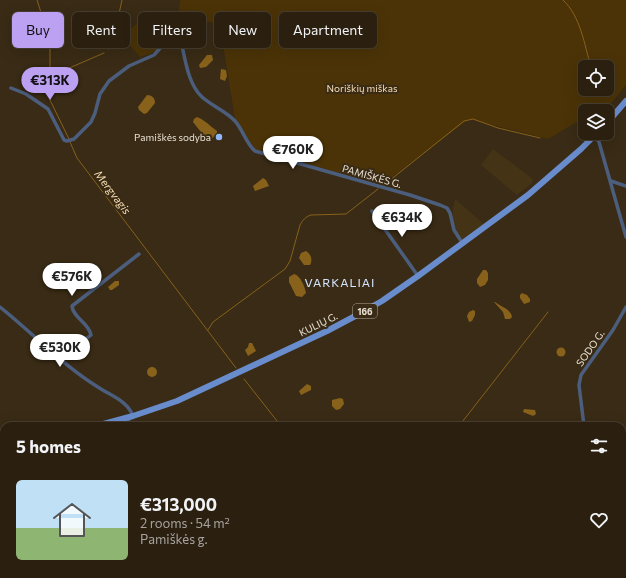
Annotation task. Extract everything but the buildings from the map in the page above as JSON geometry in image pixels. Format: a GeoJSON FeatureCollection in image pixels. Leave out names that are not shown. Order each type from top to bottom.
{"type":"FeatureCollection","features":[{"type":"Feature","properties":{"kind":"main road"},"geometry":{"type":"LineString","coordinates":[[614,115],[626,102]]}},
{"type":"Feature","properties":{"kind":"main road","name":"KULIŲ G."},"geometry":{"type":"LineString","coordinates":[[112,422],[131,417],[183,398],[327,331],[382,301],[463,244],[528,195],[589,140]]}},
{"type":"Feature","properties":{"kind":"street","name":"PAMIŠKĖS G."},"geometry":{"type":"LineString","coordinates":[[12,88],[26,94],[48,109],[62,136],[68,141],[74,139],[91,122],[100,94],[109,81],[129,66],[154,55],[169,38],[180,37],[187,67],[195,89],[234,120],[241,128],[250,146],[255,151],[440,205],[446,208],[450,213],[454,230],[463,244]]}},
{"type":"Feature","properties":{"kind":"street"},"geometry":{"type":"LineString","coordinates":[[598,140],[626,237]]}},
{"type":"Feature","properties":{"kind":"street"},"geometry":{"type":"LineString","coordinates":[[611,181],[626,186]]}},
{"type":"Feature","properties":{"kind":"street"},"geometry":{"type":"LineString","coordinates":[[372,211],[418,276]]}},
{"type":"Feature","properties":{"kind":"street"},"geometry":{"type":"LineString","coordinates":[[61,359],[91,335],[87,326],[73,311],[72,306],[139,254]]}},
{"type":"Feature","properties":{"kind":"street"},"geometry":{"type":"LineString","coordinates":[[0,307],[61,359],[100,389],[129,406],[130,422]]}},
{"type":"Feature","properties":{"kind":"street","name":"SODO G."},"geometry":{"type":"LineString","coordinates":[[584,422],[579,385],[581,375],[613,330],[626,307]]}},
{"type":"Feature","properties":{"kind":"shaded area"},"geometry":{"type":"Polygon","coordinates":[[[207,55],[212,55],[213,60],[206,67],[200,68],[199,65],[207,55]]]}},
{"type":"Feature","properties":{"kind":"shaded area"},"geometry":{"type":"Polygon","coordinates":[[[221,69],[226,70],[227,76],[225,81],[220,79],[221,69]]]}},
{"type":"Feature","properties":{"kind":"shaded area"},"geometry":{"type":"Polygon","coordinates":[[[147,95],[153,97],[155,103],[147,113],[144,114],[138,107],[147,95]]]}},
{"type":"Feature","properties":{"kind":"shaded area"},"geometry":{"type":"Polygon","coordinates":[[[197,117],[205,121],[217,131],[210,141],[208,141],[193,122],[197,117]]]}},
{"type":"Feature","properties":{"kind":"shaded area"},"geometry":{"type":"Polygon","coordinates":[[[493,149],[533,179],[532,183],[517,195],[481,165],[493,149]]]}},
{"type":"Feature","properties":{"kind":"shaded area"},"geometry":{"type":"Polygon","coordinates":[[[263,178],[269,186],[255,191],[253,186],[263,178]]]}},
{"type":"Feature","properties":{"kind":"shaded area"},"geometry":{"type":"Polygon","coordinates":[[[455,199],[484,224],[463,240],[457,232],[453,221],[455,199]]]}},
{"type":"Feature","properties":{"kind":"shaded area"},"geometry":{"type":"Polygon","coordinates":[[[306,251],[311,257],[310,265],[304,265],[299,258],[301,253],[306,251]]]}},
{"type":"Feature","properties":{"kind":"shaded area"},"geometry":{"type":"Polygon","coordinates":[[[483,270],[486,270],[488,273],[488,280],[485,285],[480,287],[477,283],[477,279],[483,270]]]}},
{"type":"Feature","properties":{"kind":"shaded area"},"geometry":{"type":"Polygon","coordinates":[[[294,274],[300,279],[305,288],[306,293],[302,297],[296,296],[289,282],[289,277],[294,274]]]}},
{"type":"Feature","properties":{"kind":"shaded area"},"geometry":{"type":"Polygon","coordinates":[[[115,281],[119,281],[119,285],[110,290],[108,287],[115,281]]]}},
{"type":"Feature","properties":{"kind":"shaded area"},"geometry":{"type":"Polygon","coordinates":[[[522,293],[527,295],[530,302],[524,304],[520,298],[522,293]]]}},
{"type":"Feature","properties":{"kind":"shaded area"},"geometry":{"type":"Polygon","coordinates":[[[494,302],[508,310],[512,317],[510,319],[505,319],[503,312],[494,302]]]}},
{"type":"Feature","properties":{"kind":"shaded area"},"geometry":{"type":"Polygon","coordinates":[[[473,310],[475,311],[475,315],[472,321],[469,322],[467,316],[469,312],[473,310]]]}},
{"type":"Feature","properties":{"kind":"shaded area"},"geometry":{"type":"Polygon","coordinates":[[[249,343],[252,343],[256,351],[248,356],[245,350],[249,343]]]}},
{"type":"Feature","properties":{"kind":"shaded area"},"geometry":{"type":"Polygon","coordinates":[[[561,347],[566,352],[561,357],[556,352],[561,347]]]}},
{"type":"Feature","properties":{"kind":"shaded area"},"geometry":{"type":"Polygon","coordinates":[[[150,367],[154,367],[156,368],[156,376],[150,377],[147,374],[147,370],[150,367]]]}},
{"type":"Feature","properties":{"kind":"shaded area"},"geometry":{"type":"Polygon","coordinates":[[[307,384],[311,386],[311,390],[301,395],[299,391],[307,384]]]}},
{"type":"Feature","properties":{"kind":"shaded area"},"geometry":{"type":"Polygon","coordinates":[[[340,398],[343,399],[344,404],[340,409],[336,410],[332,406],[332,400],[340,398]]]}},
{"type":"Feature","properties":{"kind":"shaded area"},"geometry":{"type":"Polygon","coordinates":[[[524,409],[535,410],[536,414],[533,416],[523,412],[524,409]]]}},
{"type":"Feature","properties":{"kind":"green space","name":"Noriškių miškas"},"geometry":{"type":"Polygon","coordinates":[[[180,0],[626,0],[626,85],[611,104],[578,104],[578,121],[548,139],[469,119],[382,185],[255,149],[235,119],[224,48],[271,48],[271,12],[214,12],[214,23],[206,22],[206,12],[179,12],[180,0]]]}},
{"type":"Feature","properties":{"kind":"green space","name":"Noriškių miškas"},"geometry":{"type":"Polygon","coordinates":[[[138,23],[138,48],[159,48],[150,54],[140,57],[130,45],[130,28],[138,23]]]}},
{"type":"Feature","properties":{"kind":"waterway","name":"Mergvagis"},"geometry":{"type":"LineString","coordinates":[[37,0],[48,34],[50,49],[50,100],[69,139]]}},
{"type":"Feature","properties":{"kind":"waterway"},"geometry":{"type":"LineString","coordinates":[[109,49],[112,46],[122,0]]}},
{"type":"Feature","properties":{"kind":"waterway"},"geometry":{"type":"LineString","coordinates":[[563,0],[574,14],[578,23],[589,60]]}},
{"type":"Feature","properties":{"kind":"waterway"},"geometry":{"type":"LineString","coordinates":[[49,79],[60,72],[104,53]]}},
{"type":"Feature","properties":{"kind":"waterway"},"geometry":{"type":"LineString","coordinates":[[384,185],[464,121],[473,119],[498,128],[540,138]]}},
{"type":"Feature","properties":{"kind":"waterway","name":"Mergvagis"},"geometry":{"type":"LineString","coordinates":[[70,142],[77,158],[236,368]]}},
{"type":"Feature","properties":{"kind":"waterway"},"geometry":{"type":"LineString","coordinates":[[208,330],[213,322],[285,269],[290,261],[300,225],[303,220],[311,215],[346,214],[378,189]]}},
{"type":"Feature","properties":{"kind":"waterway"},"geometry":{"type":"LineString","coordinates":[[462,422],[548,312]]}},
{"type":"Feature","properties":{"kind":"waterway","name":"Mergvagis"},"geometry":{"type":"LineString","coordinates":[[244,379],[278,422]]}},
{"type":"Feature","properties":{"kind":"place","name":"Pamiškės sodyba"},"geometry":{"type":"Point","coordinates":[219,137]}},
{"type":"Feature","properties":{"kind":"district","name":"VARKALIAI"},"geometry":{"type":"Point","coordinates":[340,282]}}]}
